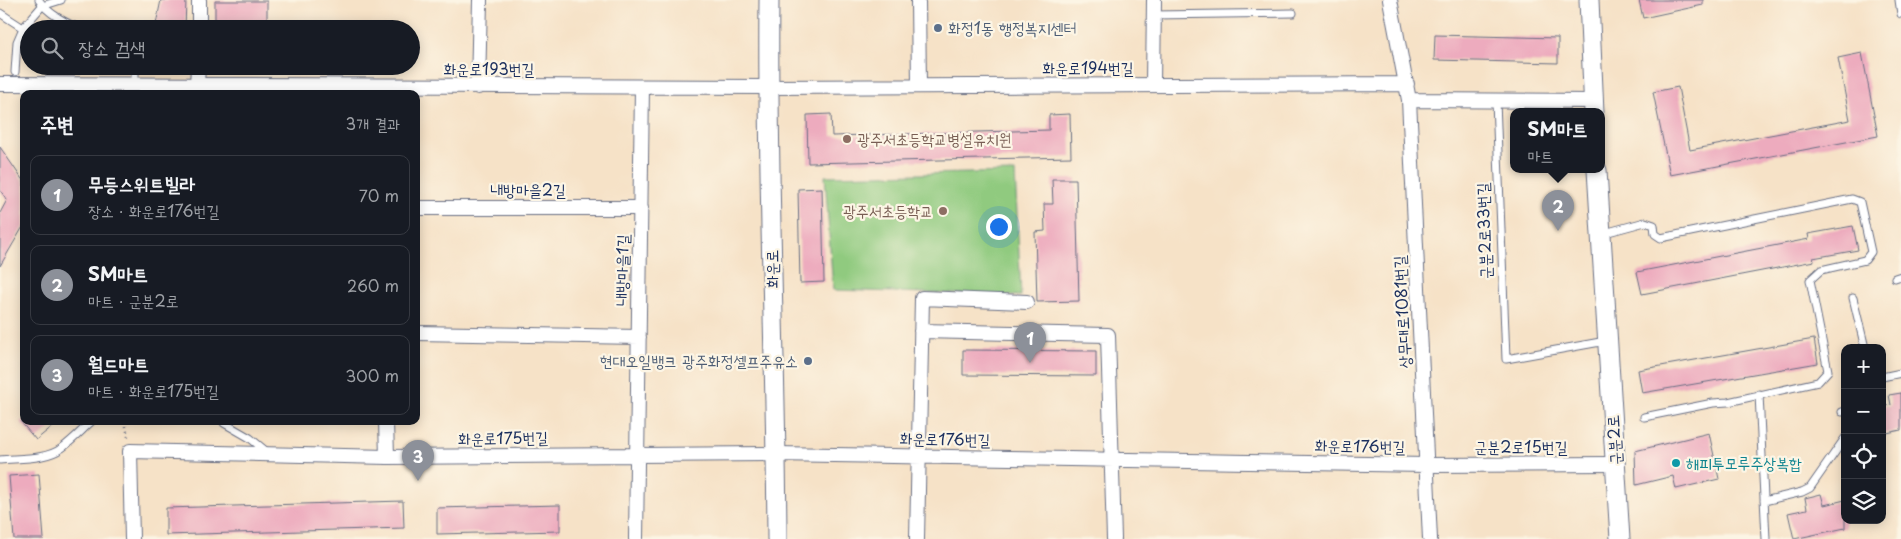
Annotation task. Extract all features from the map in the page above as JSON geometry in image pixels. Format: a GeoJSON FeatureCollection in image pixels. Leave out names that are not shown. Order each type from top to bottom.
{"type":"FeatureCollection","features":[{"type":"Feature","properties":{"kind":"street"},"geometry":{"type":"LineString","coordinates":[[199,0],[199,20]]}},
{"type":"Feature","properties":{"kind":"street"},"geometry":{"type":"LineString","coordinates":[[478,86],[480,0]]}},
{"type":"Feature","properties":{"kind":"street","name":"화운로"},"geometry":{"type":"LineString","coordinates":[[769,0],[768,87],[777,539]]}},
{"type":"Feature","properties":{"kind":"street"},"geometry":{"type":"LineString","coordinates":[[918,0],[919,86]]}},
{"type":"Feature","properties":{"kind":"street"},"geometry":{"type":"LineString","coordinates":[[1153,85],[1154,0]]}},
{"type":"Feature","properties":{"kind":"street","name":"상무대로1081번길"},"geometry":{"type":"LineString","coordinates":[[1390,0],[1409,100],[1430,539]]}},
{"type":"Feature","properties":{"kind":"street"},"geometry":{"type":"LineString","coordinates":[[1409,100],[1496,101],[1594,107],[1589,0]]}},
{"type":"Feature","properties":{"kind":"street"},"geometry":{"type":"LineString","coordinates":[[197,89],[198,75]]}},
{"type":"Feature","properties":{"kind":"street","name":"화운로193번길"},"geometry":{"type":"LineString","coordinates":[[0,84],[197,89],[383,90],[478,86],[768,87]]}},
{"type":"Feature","properties":{"kind":"street","name":"화운로194번길"},"geometry":{"type":"LineString","coordinates":[[768,87],[1407,84]]}},
{"type":"Feature","properties":{"kind":"street","name":"내방마을1길"},"geometry":{"type":"LineString","coordinates":[[637,454],[642,87]]}},
{"type":"Feature","properties":{"kind":"street","name":"군분2로"},"geometry":{"type":"LineString","coordinates":[[1598,173],[1620,539]]}},
{"type":"Feature","properties":{"kind":"street","name":"내방마을2길"},"geometry":{"type":"LineString","coordinates":[[420,208],[641,208]]}},
{"type":"Feature","properties":{"kind":"street"},"geometry":{"type":"LineString","coordinates":[[917,539],[922,298],[1027,302]]}},
{"type":"Feature","properties":{"kind":"street"},"geometry":{"type":"LineString","coordinates":[[921,326],[1108,335],[1114,539]]}},
{"type":"Feature","properties":{"kind":"street"},"geometry":{"type":"LineString","coordinates":[[420,333],[639,337]]}},
{"type":"Feature","properties":{"kind":"street"},"geometry":{"type":"LineString","coordinates":[[386,425],[387,457]]}},
{"type":"Feature","properties":{"kind":"street"},"geometry":{"type":"LineString","coordinates":[[130,451],[132,539]]}},
{"type":"Feature","properties":{"kind":"street","name":"화운로175번길"},"geometry":{"type":"LineString","coordinates":[[130,451],[387,457],[776,454]]}},
{"type":"Feature","properties":{"kind":"street"},"geometry":{"type":"LineString","coordinates":[[636,539],[637,454]]}},
{"type":"Feature","properties":{"kind":"street","name":"화운로176번길"},"geometry":{"type":"LineString","coordinates":[[776,454],[1426,465]]}},
{"type":"Feature","properties":{"kind":"street","name":"군분2로15번길"},"geometry":{"type":"LineString","coordinates":[[1426,465],[1615,464]]}},
{"type":"Feature","properties":{"kind":"lane"},"geometry":{"type":"LineString","coordinates":[[28,20],[40,3],[61,0]]}},
{"type":"Feature","properties":{"kind":"lane"},"geometry":{"type":"LineString","coordinates":[[1898,0],[1901,14]]}},
{"type":"Feature","properties":{"kind":"lane"},"geometry":{"type":"LineString","coordinates":[[40,3],[64,20]]}},
{"type":"Feature","properties":{"kind":"lane"},"geometry":{"type":"LineString","coordinates":[[0,13],[20,26]]}},
{"type":"Feature","properties":{"kind":"lane"},"geometry":{"type":"LineString","coordinates":[[1154,15],[1293,13]]}},
{"type":"Feature","properties":{"kind":"lane"},"geometry":{"type":"LineString","coordinates":[[14,72],[16,42],[20,34]]}},
{"type":"Feature","properties":{"kind":"lane","name":"군분2로33번길"},"geometry":{"type":"LineString","coordinates":[[1496,101],[1506,359],[1607,341]]}},
{"type":"Feature","properties":{"kind":"lane"},"geometry":{"type":"LineString","coordinates":[[1601,234],[1645,222],[1654,225],[1656,234],[1661,238],[1852,199],[1860,202],[1870,252],[1865,260],[1820,270],[1810,280],[1828,371],[1818,382],[1728,402],[1713,403],[1644,417]]}},
{"type":"Feature","properties":{"kind":"lane"},"geometry":{"type":"LineString","coordinates":[[1853,298],[1864,344]]}},
{"type":"Feature","properties":{"kind":"lane"},"geometry":{"type":"LineString","coordinates":[[1886,377],[1901,373]]}},
{"type":"Feature","properties":{"kind":"lane"},"geometry":{"type":"LineString","coordinates":[[1759,394],[1766,539]]}},
{"type":"Feature","properties":{"kind":"lane"},"geometry":{"type":"LineString","coordinates":[[0,460],[46,456],[54,453],[62,449],[88,425]]}},
{"type":"Feature","properties":{"kind":"lane"},"geometry":{"type":"LineString","coordinates":[[227,425],[250,438],[269,454]]}},
{"type":"Feature","properties":{"kind":"lane"},"geometry":{"type":"LineString","coordinates":[[1764,501],[1802,492],[1810,488],[1841,444]]}},
{"type":"Feature","properties":{"kind":"path"},"geometry":{"type":"LineString","coordinates":[[126,425],[130,451]]}},
{"type":"Feature","properties":{"kind":"green space"},"geometry":{"type":"Polygon","coordinates":[[[1015,172],[1021,296],[833,290],[825,176],[1015,172]]]}},
{"type":"Feature","properties":{"kind":"building"},"geometry":{"type":"Polygon","coordinates":[[[161,0],[186,0],[185,20],[157,20],[161,0]]]}},
{"type":"Feature","properties":{"kind":"building"},"geometry":{"type":"Polygon","coordinates":[[[1639,0],[1703,0],[1703,5],[1643,18],[1639,0]]]}},
{"type":"Feature","properties":{"kind":"building"},"geometry":{"type":"Polygon","coordinates":[[[215,1],[267,1],[267,20],[215,20],[215,1]]]}},
{"type":"Feature","properties":{"kind":"building"},"geometry":{"type":"Polygon","coordinates":[[[1435,35],[1558,38],[1558,63],[1434,60],[1435,35]]]}},
{"type":"Feature","properties":{"kind":"building"},"geometry":{"type":"Polygon","coordinates":[[[1862,53],[1878,136],[1670,175],[1653,92],[1678,87],[1690,150],[1850,120],[1838,58],[1862,53]]]}},
{"type":"Feature","properties":{"kind":"building"},"geometry":{"type":"Polygon","coordinates":[[[831,114],[832,136],[1049,130],[1049,115],[1070,114],[1071,157],[808,163],[807,115],[831,114]]]}},
{"type":"Feature","properties":{"kind":"building"},"geometry":{"type":"Polygon","coordinates":[[[0,147],[20,176],[20,232],[0,266],[0,213],[7,200],[0,190],[0,147]]]}},
{"type":"Feature","properties":{"kind":"building"},"geometry":{"type":"Polygon","coordinates":[[[1052,179],[1076,179],[1079,301],[1037,302],[1035,232],[1045,231],[1044,204],[1053,204],[1052,179]]]}},
{"type":"Feature","properties":{"kind":"building"},"geometry":{"type":"Polygon","coordinates":[[[822,188],[824,282],[800,283],[798,189],[822,188]]]}},
{"type":"Feature","properties":{"kind":"building"},"geometry":{"type":"Polygon","coordinates":[[[1853,226],[1858,250],[1813,258],[1814,261],[1642,294],[1637,272],[1809,239],[1808,234],[1853,226]]]}},
{"type":"Feature","properties":{"kind":"building"},"geometry":{"type":"Polygon","coordinates":[[[1814,339],[1818,363],[1642,393],[1638,370],[1814,339]]]}},
{"type":"Feature","properties":{"kind":"building"},"geometry":{"type":"Polygon","coordinates":[[[963,350],[1096,351],[1096,376],[963,375],[963,350]]]}},
{"type":"Feature","properties":{"kind":"building"},"geometry":{"type":"Polygon","coordinates":[[[1901,393],[1901,430],[1886,433],[1886,406],[1891,405],[1889,395],[1901,393]]]}},
{"type":"Feature","properties":{"kind":"building"},"geometry":{"type":"Polygon","coordinates":[[[23,425],[54,425],[36,440],[23,425]]]}},
{"type":"Feature","properties":{"kind":"building","name":"해피투모루주상복합"},"geometry":{"type":"Polygon","coordinates":[[[1709,433],[1719,479],[1676,489],[1673,476],[1636,485],[1635,451],[1709,433]]]}},
{"type":"Feature","properties":{"kind":"building"},"geometry":{"type":"Polygon","coordinates":[[[39,474],[44,539],[14,539],[9,476],[39,474]]]}},
{"type":"Feature","properties":{"kind":"building"},"geometry":{"type":"Polygon","coordinates":[[[1821,494],[1824,505],[1841,501],[1841,524],[1845,524],[1845,528],[1794,539],[1788,513],[1807,509],[1805,498],[1821,494]]]}},
{"type":"Feature","properties":{"kind":"building"},"geometry":{"type":"Polygon","coordinates":[[[403,501],[404,528],[166,535],[166,508],[403,501]]]}},
{"type":"Feature","properties":{"kind":"building"},"geometry":{"type":"Polygon","coordinates":[[[560,505],[560,531],[437,534],[437,508],[560,505]]]}},
{"type":"Feature","properties":{"kind":"place","name":"화정1동 행정복지센터"},"geometry":{"type":"Point","coordinates":[938,28]}},
{"type":"Feature","properties":{"kind":"place","name":"광주서초등학교병설유치원"},"geometry":{"type":"Point","coordinates":[847,139]}},
{"type":"Feature","properties":{"kind":"place","name":"광주서초등학교"},"geometry":{"type":"Point","coordinates":[943,211]}},
{"type":"Feature","properties":{"kind":"place","name":"SM마트"},"geometry":{"type":"Point","coordinates":[1558,231]}},
{"type":"Feature","properties":{"kind":"place","name":"현대오일뱅크 광주화정셀프주유소"},"geometry":{"type":"Point","coordinates":[808,361]}},
{"type":"Feature","properties":{"kind":"place","name":"무등스위트빌라"},"geometry":{"type":"Point","coordinates":[1030,363]}},
{"type":"Feature","properties":{"kind":"place","name":"해피투모루주상복합"},"geometry":{"type":"Point","coordinates":[1676,463]}},
{"type":"Feature","properties":{"kind":"place","name":"월드마트"},"geometry":{"type":"Point","coordinates":[418,481]}}]}
